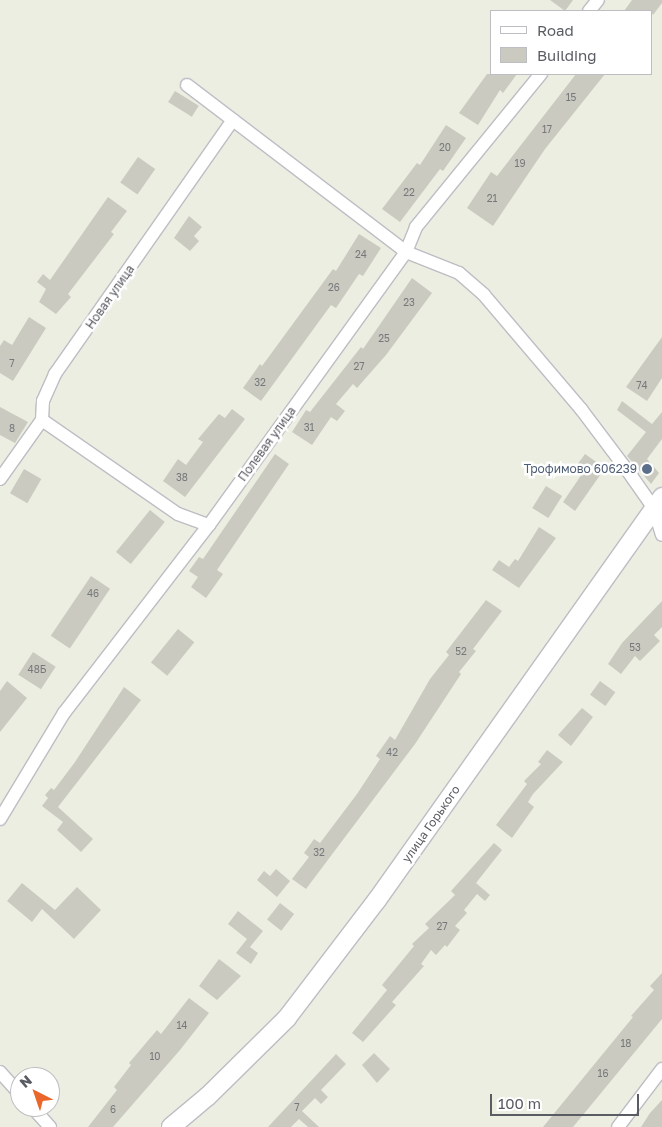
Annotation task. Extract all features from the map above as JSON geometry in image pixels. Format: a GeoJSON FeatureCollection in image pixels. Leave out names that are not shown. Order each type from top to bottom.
{"type":"FeatureCollection","features":[{"type":"Feature","properties":{"kind":"main road","name":"улица Горького"},"geometry":{"type":"LineString","coordinates":[[172,1127],[208,1096],[287,1018],[377,900],[658,503]]}},
{"type":"Feature","properties":{"kind":"street"},"geometry":{"type":"LineString","coordinates":[[590,10],[598,0]]}},
{"type":"Feature","properties":{"kind":"street","name":"Полевая улица"},"geometry":{"type":"LineString","coordinates":[[0,819],[64,713],[209,525],[406,252],[416,227],[539,75]]}},
{"type":"Feature","properties":{"kind":"street"},"geometry":{"type":"LineString","coordinates":[[187,85],[406,252],[459,273],[484,295],[658,503],[662,535]]}},
{"type":"Feature","properties":{"kind":"street","name":"Новая улица"},"geometry":{"type":"LineString","coordinates":[[0,479],[42,420],[47,386],[233,120]]}},
{"type":"Feature","properties":{"kind":"street"},"geometry":{"type":"LineString","coordinates":[[42,420],[178,514],[209,525]]}},
{"type":"Feature","properties":{"kind":"street"},"geometry":{"type":"LineString","coordinates":[[618,1127],[662,1069]]}},
{"type":"Feature","properties":{"kind":"street"},"geometry":{"type":"LineString","coordinates":[[0,1072],[10,1083]]}},
{"type":"Feature","properties":{"kind":"street"},"geometry":{"type":"LineString","coordinates":[[41,1117],[50,1127]]}},
{"type":"Feature","properties":{"kind":"building"},"geometry":{"type":"Polygon","coordinates":[[[550,0],[573,0],[566,10],[550,0]]]}},
{"type":"Feature","properties":{"kind":"building"},"geometry":{"type":"Polygon","coordinates":[[[632,0],[662,0],[662,3],[653,15],[652,10],[625,10],[632,0]]]}},
{"type":"Feature","properties":{"kind":"building"},"geometry":{"type":"Polygon","coordinates":[[[487,74],[516,75],[503,93],[500,90],[478,125],[459,113],[487,74]]]}},
{"type":"Feature","properties":{"kind":"building"},"geometry":{"type":"Polygon","coordinates":[[[575,75],[604,75],[545,149],[493,226],[467,208],[491,172],[497,176],[575,75]]]}},
{"type":"Feature","properties":{"kind":"building"},"geometry":{"type":"Polygon","coordinates":[[[175,91],[199,106],[192,117],[168,102],[175,91]]]}},
{"type":"Feature","properties":{"kind":"building"},"geometry":{"type":"Polygon","coordinates":[[[446,125],[466,138],[443,171],[440,169],[400,222],[382,209],[417,163],[420,165],[446,125]]]}},
{"type":"Feature","properties":{"kind":"building"},"geometry":{"type":"Polygon","coordinates":[[[138,157],[155,169],[137,194],[120,182],[138,157]]]}},
{"type":"Feature","properties":{"kind":"building"},"geometry":{"type":"Polygon","coordinates":[[[108,197],[127,211],[111,232],[114,234],[68,294],[71,297],[56,314],[39,302],[46,289],[37,282],[43,274],[50,280],[108,197]]]}},
{"type":"Feature","properties":{"kind":"building"},"geometry":{"type":"Polygon","coordinates":[[[189,216],[202,227],[194,236],[199,241],[190,251],[174,238],[189,216]]]}},
{"type":"Feature","properties":{"kind":"building"},"geometry":{"type":"Polygon","coordinates":[[[359,234],[381,248],[363,276],[359,274],[336,308],[331,305],[261,401],[243,388],[260,364],[262,366],[333,269],[336,271],[359,234]]]}},
{"type":"Feature","properties":{"kind":"building"},"geometry":{"type":"Polygon","coordinates":[[[412,278],[432,293],[386,355],[357,388],[353,384],[336,404],[345,411],[337,421],[331,417],[312,445],[292,432],[306,410],[310,412],[361,347],[363,349],[412,278]]]}},
{"type":"Feature","properties":{"kind":"building"},"geometry":{"type":"Polygon","coordinates":[[[29,317],[46,328],[13,381],[0,373],[0,346],[4,340],[12,345],[29,317]]]}},
{"type":"Feature","properties":{"kind":"building"},"geometry":{"type":"Polygon","coordinates":[[[662,337],[662,378],[647,401],[626,387],[662,337]]]}},
{"type":"Feature","properties":{"kind":"building"},"geometry":{"type":"Polygon","coordinates":[[[622,401],[652,424],[662,412],[662,439],[647,459],[659,473],[651,484],[627,456],[646,432],[617,410],[622,401]]]}},
{"type":"Feature","properties":{"kind":"building"},"geometry":{"type":"Polygon","coordinates":[[[0,407],[28,422],[15,443],[0,435],[0,407]]]}},
{"type":"Feature","properties":{"kind":"building"},"geometry":{"type":"Polygon","coordinates":[[[232,409],[245,419],[185,497],[163,481],[178,459],[186,465],[203,442],[198,439],[219,414],[225,418],[232,409]]]}},
{"type":"Feature","properties":{"kind":"building"},"geometry":{"type":"Polygon","coordinates":[[[275,454],[289,464],[217,570],[223,574],[206,598],[191,587],[198,577],[189,571],[199,557],[203,559],[275,454]]]}},
{"type":"Feature","properties":{"kind":"building"},"geometry":{"type":"Polygon","coordinates":[[[585,454],[605,468],[575,511],[563,502],[582,474],[574,469],[585,454]]]}},
{"type":"Feature","properties":{"kind":"building"},"geometry":{"type":"Polygon","coordinates":[[[24,469],[41,479],[27,503],[10,493],[24,469]]]}},
{"type":"Feature","properties":{"kind":"building"},"geometry":{"type":"Polygon","coordinates":[[[546,486],[562,496],[548,518],[532,508],[546,486]]]}},
{"type":"Feature","properties":{"kind":"building"},"geometry":{"type":"Polygon","coordinates":[[[150,510],[165,522],[131,564],[116,552],[150,510]]]}},
{"type":"Feature","properties":{"kind":"building"},"geometry":{"type":"Polygon","coordinates":[[[539,527],[556,538],[519,588],[492,570],[499,560],[509,567],[515,559],[518,561],[539,527]]]}},
{"type":"Feature","properties":{"kind":"building"},"geometry":{"type":"Polygon","coordinates":[[[91,576],[110,589],[70,649],[51,636],[91,576]]]}},
{"type":"Feature","properties":{"kind":"building"},"geometry":{"type":"Polygon","coordinates":[[[486,600],[502,611],[473,649],[476,651],[459,672],[461,674],[415,744],[306,889],[292,879],[309,857],[304,853],[314,839],[320,843],[357,794],[380,759],[376,756],[390,736],[395,740],[430,679],[449,655],[446,652],[486,600]]]}},
{"type":"Feature","properties":{"kind":"building"},"geometry":{"type":"Polygon","coordinates":[[[662,601],[662,627],[654,635],[660,641],[640,661],[635,656],[621,674],[608,664],[622,643],[662,601]]]}},
{"type":"Feature","properties":{"kind":"building"},"geometry":{"type":"Polygon","coordinates":[[[178,629],[194,642],[167,676],[151,662],[178,629]]]}},
{"type":"Feature","properties":{"kind":"building"},"geometry":{"type":"Polygon","coordinates":[[[33,652],[56,667],[41,689],[18,675],[33,652]]]}},
{"type":"Feature","properties":{"kind":"building"},"geometry":{"type":"Polygon","coordinates":[[[7,681],[27,698],[0,732],[0,691],[7,681]]]}},
{"type":"Feature","properties":{"kind":"building"},"geometry":{"type":"Polygon","coordinates":[[[600,681],[615,692],[605,706],[590,695],[600,681]]]}},
{"type":"Feature","properties":{"kind":"building"},"geometry":{"type":"Polygon","coordinates":[[[124,687],[141,700],[58,807],[93,839],[81,852],[57,830],[63,822],[42,806],[48,798],[45,795],[51,788],[54,790],[75,762],[124,687]]]}},
{"type":"Feature","properties":{"kind":"building"},"geometry":{"type":"Polygon","coordinates":[[[582,708],[593,717],[571,746],[558,735],[582,708]]]}},
{"type":"Feature","properties":{"kind":"building"},"geometry":{"type":"Polygon","coordinates":[[[547,750],[563,762],[533,794],[528,802],[534,807],[512,838],[496,825],[527,784],[524,781],[541,764],[538,762],[547,750]]]}},
{"type":"Feature","properties":{"kind":"building"},"geometry":{"type":"Polygon","coordinates":[[[494,843],[502,850],[476,883],[490,895],[485,901],[477,894],[464,910],[467,913],[455,926],[460,930],[447,947],[445,945],[436,955],[431,950],[421,964],[424,966],[392,1002],[396,1005],[363,1042],[352,1033],[387,990],[382,985],[414,946],[412,944],[429,928],[425,924],[455,895],[451,891],[494,843]]]}},
{"type":"Feature","properties":{"kind":"building"},"geometry":{"type":"Polygon","coordinates":[[[276,869],[290,881],[277,897],[257,880],[264,871],[270,876],[276,869]]]}},
{"type":"Feature","properties":{"kind":"building"},"geometry":{"type":"Polygon","coordinates":[[[22,883],[55,910],[77,887],[101,910],[74,939],[42,909],[32,922],[7,901],[22,883]]]}},
{"type":"Feature","properties":{"kind":"building"},"geometry":{"type":"Polygon","coordinates":[[[280,903],[294,914],[281,931],[267,920],[280,903]]]}},
{"type":"Feature","properties":{"kind":"building"},"geometry":{"type":"Polygon","coordinates":[[[238,911],[263,931],[250,947],[258,953],[251,964],[236,953],[247,939],[228,924],[238,911]]]}},
{"type":"Feature","properties":{"kind":"building"},"geometry":{"type":"Polygon","coordinates":[[[219,959],[241,976],[217,1000],[199,986],[219,959]]]}},
{"type":"Feature","properties":{"kind":"building"},"geometry":{"type":"Polygon","coordinates":[[[662,973],[662,1019],[573,1127],[543,1127],[633,1017],[631,1016],[654,990],[650,986],[662,973]]]}},
{"type":"Feature","properties":{"kind":"building"},"geometry":{"type":"Polygon","coordinates":[[[189,998],[209,1013],[180,1050],[113,1127],[88,1127],[117,1090],[114,1087],[131,1065],[129,1063],[157,1030],[161,1034],[189,998]]]}},
{"type":"Feature","properties":{"kind":"building"},"geometry":{"type":"Polygon","coordinates":[[[374,1053],[390,1069],[377,1083],[362,1065],[374,1053]]]}},
{"type":"Feature","properties":{"kind":"building"},"geometry":{"type":"Polygon","coordinates":[[[336,1054],[346,1064],[321,1090],[328,1097],[321,1104],[315,1098],[302,1111],[319,1127],[308,1127],[299,1119],[291,1127],[268,1127],[336,1054]]]}},
{"type":"Feature","properties":{"kind":"building"},"geometry":{"type":"Polygon","coordinates":[[[662,1100],[662,1127],[641,1127],[650,1113],[662,1100]]]}},
{"type":"Feature","properties":{"kind":"place","name":"Трофимово 606239"},"geometry":{"type":"Point","coordinates":[647,469]}}]}
